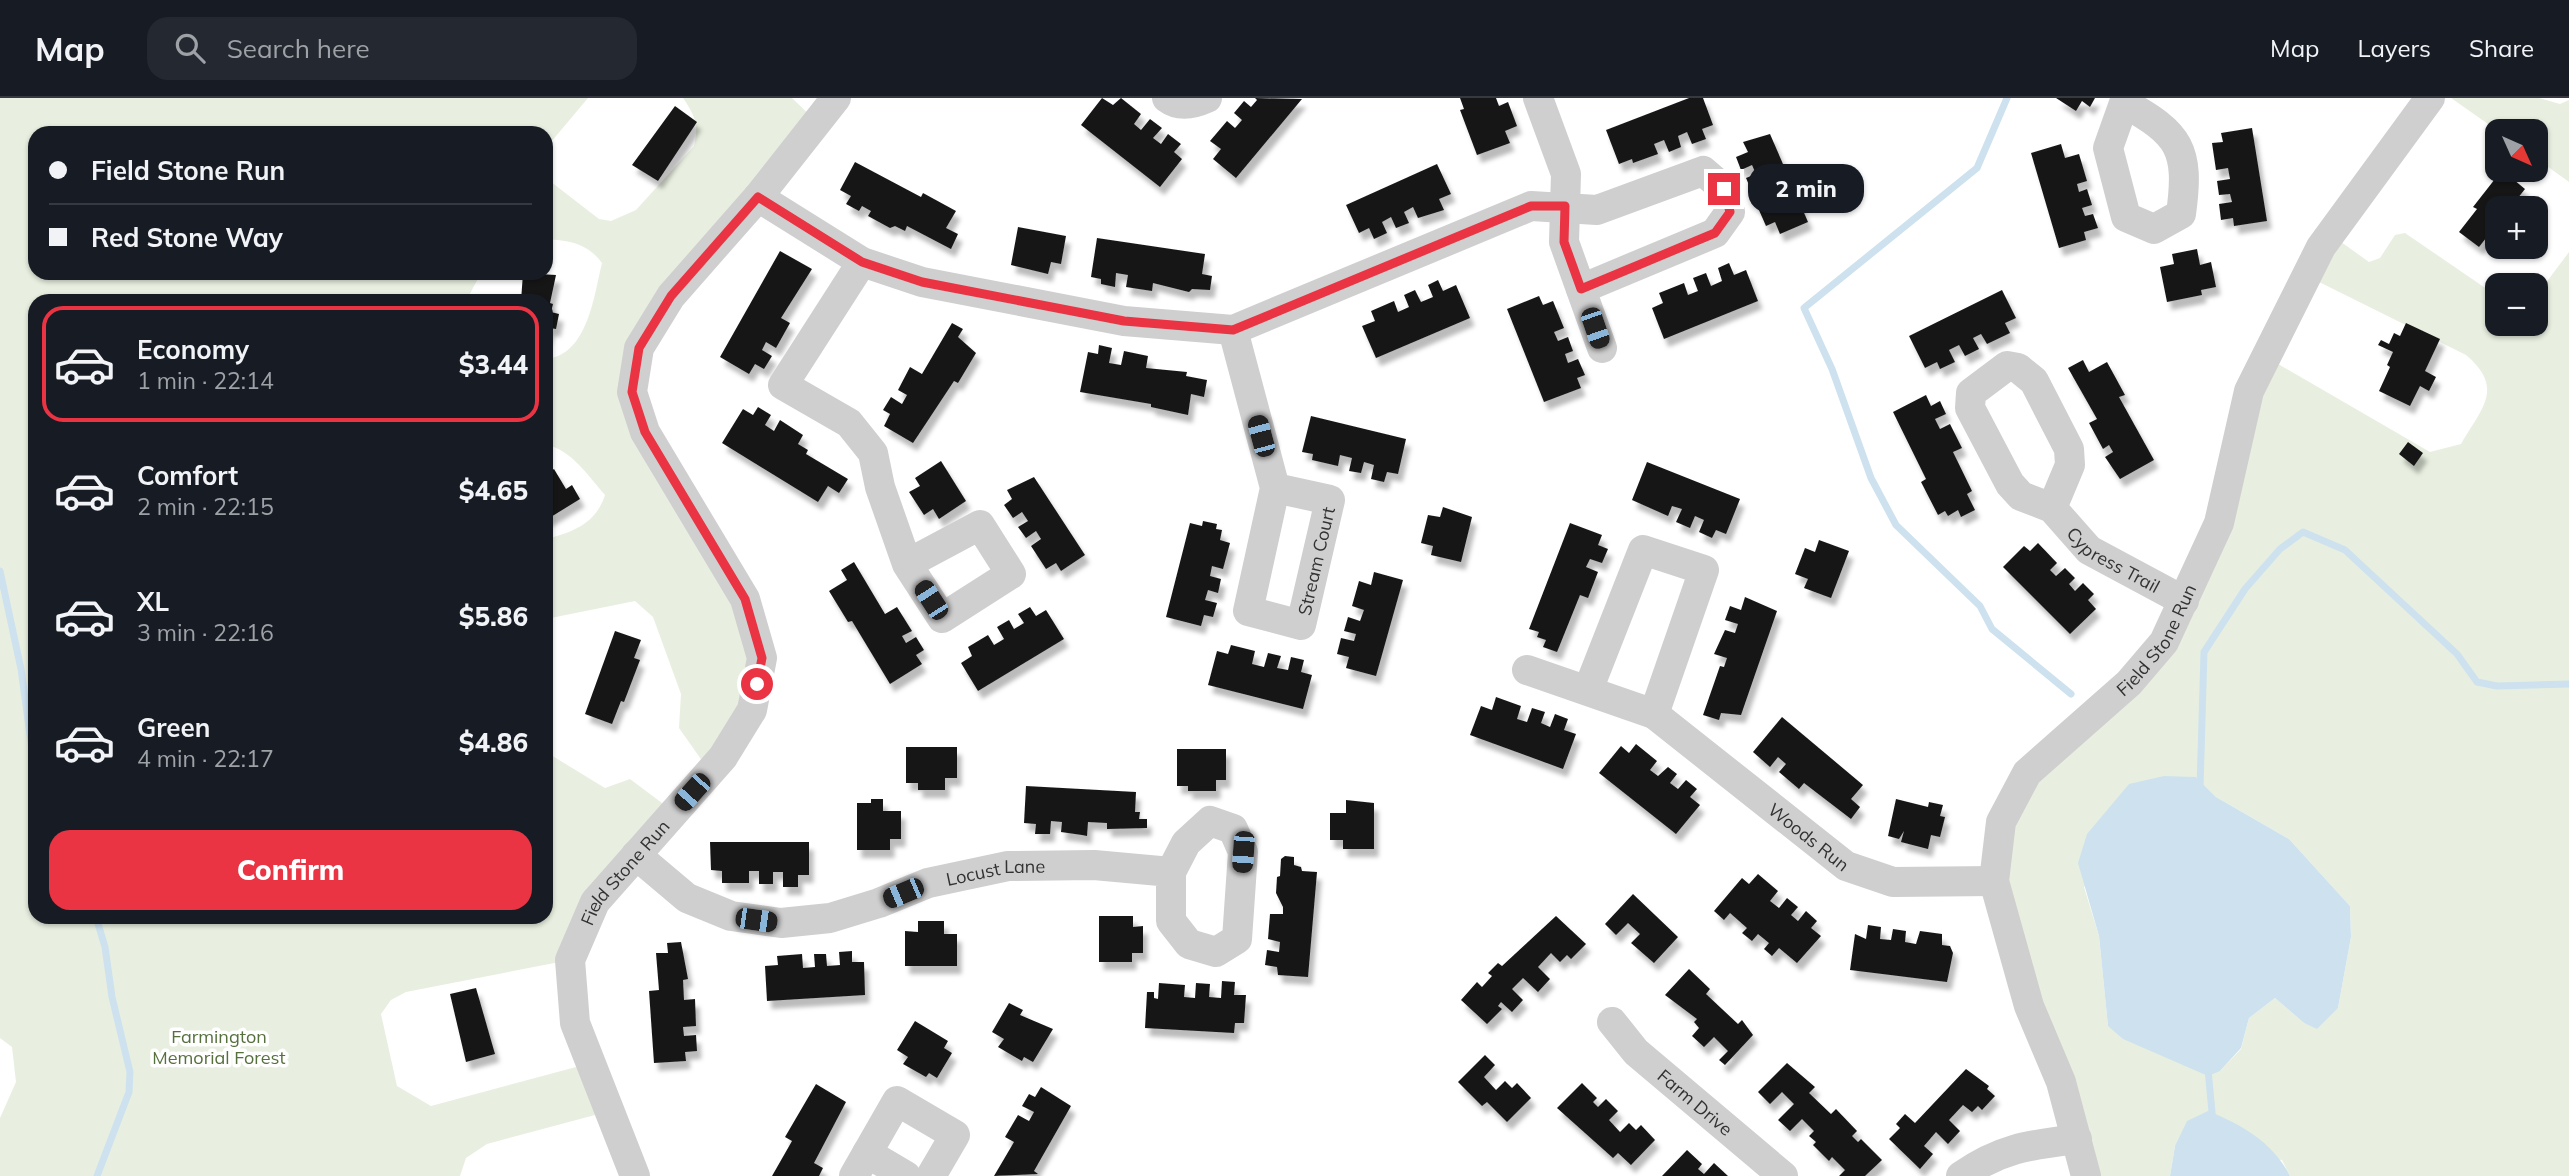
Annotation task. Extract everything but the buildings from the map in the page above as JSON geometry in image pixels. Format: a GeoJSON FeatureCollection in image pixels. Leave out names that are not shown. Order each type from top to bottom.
{"type":"FeatureCollection","features":[{"type":"Feature","properties":{"kind":"street","name":"Field Stone Run"},"geometry":{"type":"LineString","coordinates":[[635,1176],[575,1023],[570,960],[595,902],[723,757],[752,710],[762,658],[745,599],[645,432],[632,392],[639,348],[671,296],[758,197],[836,98]]}},
{"type":"Feature","properties":{"kind":"street"},"geometry":{"type":"LineString","coordinates":[[1167,98],[1174,103],[1188,104],[1207,98]]}},
{"type":"Feature","properties":{"kind":"street"},"geometry":{"type":"LineString","coordinates":[[1538,98],[1566,174],[1564,242],[1602,348]]}},
{"type":"Feature","properties":{"kind":"street","name":"Field Stone Run"},"geometry":{"type":"LineString","coordinates":[[2086,1176],[2061,1082],[2029,1006],[1994,881],[2001,822],[2027,774],[2129,683],[2164,642],[2219,523],[2249,391],[2321,247],[2430,98]]}},
{"type":"Feature","properties":{"kind":"street"},"geometry":{"type":"LineString","coordinates":[[758,197],[862,262],[922,282],[1124,321],[1233,330],[1531,206],[1597,210],[1703,171],[1724,189],[1730,212],[1715,233],[1581,289]]}},
{"type":"Feature","properties":{"kind":"street"},"geometry":{"type":"LineString","coordinates":[[862,262],[783,386],[849,423],[873,453],[880,487],[907,564]]}},
{"type":"Feature","properties":{"kind":"street"},"geometry":{"type":"LineString","coordinates":[[1233,330],[1275,488]]}},
{"type":"Feature","properties":{"kind":"street","name":"Cypress Trail"},"geometry":{"type":"LineString","coordinates":[[2052,508],[2089,550],[2184,601]]}},
{"type":"Feature","properties":{"kind":"street"},"geometry":{"type":"LineString","coordinates":[[1588,690],[1643,550],[1704,570],[1654,714]]}},
{"type":"Feature","properties":{"kind":"street","name":"Woods Run"},"geometry":{"type":"LineString","coordinates":[[1527,670],[1654,714],[1846,866],[1894,882],[1994,881]]}},
{"type":"Feature","properties":{"kind":"street","name":"Locust Lane"},"geometry":{"type":"LineString","coordinates":[[636,855],[687,898],[732,916],[781,923],[830,918],[879,903],[928,883],[1008,866],[1094,865],[1171,872]]}},
{"type":"Feature","properties":{"kind":"street","name":"Farm Drive"},"geometry":{"type":"LineString","coordinates":[[1612,1022],[1636,1052],[1783,1176]]}},
{"type":"Feature","properties":{"kind":"street"},"geometry":{"type":"LineString","coordinates":[[906,1176],[861,1164],[897,1101],[955,1135],[931,1176]]}},
{"type":"Feature","properties":{"kind":"street"},"geometry":{"type":"LineString","coordinates":[[1961,1176],[1988,1157],[2035,1144],[2077,1139]]}},
{"type":"Feature","properties":{"kind":"green space","name":"Farmington Memorial Forest"},"geometry":{"type":"Polygon","coordinates":[[[0,98],[588,98],[553,140],[553,126],[28,126],[28,280],[477,280],[470,294],[28,294],[28,924],[553,924],[553,756],[605,788],[630,779],[674,812],[570,960],[406,992],[391,1000],[381,1014],[397,1086],[431,1106],[591,1063],[610,1111],[487,1144],[466,1158],[460,1176],[0,1176],[0,1118],[16,1082],[12,1047],[0,1038],[0,98]]]}},
{"type":"Feature","properties":{"kind":"green space"},"geometry":{"type":"Polygon","coordinates":[[[683,98],[792,98],[817,122],[671,296],[632,392],[762,658],[710,772],[679,728],[681,694],[653,617],[635,601],[553,618],[553,537],[583,525],[596,513],[605,495],[571,458],[553,447],[553,357],[571,347],[587,322],[602,263],[578,244],[553,240],[553,183],[599,219],[611,221],[636,210],[694,146],[695,121],[683,98]]]}},
{"type":"Feature","properties":{"kind":"green space"},"geometry":{"type":"Polygon","coordinates":[[[2451,98],[2539,98],[2560,104],[2569,100],[2569,182],[2548,167],[2548,119],[2485,119],[2485,122],[2451,98]]]}},
{"type":"Feature","properties":{"kind":"green space"},"geometry":{"type":"Polygon","coordinates":[[[2405,233],[2485,288],[2485,336],[2548,336],[2548,280],[2569,252],[2569,1176],[2290,1176],[2282,1160],[2175,1146],[2170,1176],[2086,1176],[1994,881],[2001,822],[2164,642],[2266,357],[2430,452],[2461,444],[2486,398],[2485,378],[2478,367],[2466,355],[2307,276],[2330,234],[2369,262],[2380,258],[2395,235],[2405,233]],[[2196,777],[2084,887],[2099,936],[2108,1026],[2220,1071],[2241,1049],[2249,1018],[2275,998],[2304,1023],[2314,1026],[2338,1008],[2351,937],[2350,906],[2289,839],[2216,797],[2196,777]]]}},
{"type":"Feature","properties":{"kind":"water"},"geometry":{"type":"Polygon","coordinates":[[[2164,776],[2196,777],[2216,797],[2289,839],[2350,906],[2351,937],[2338,1008],[2317,1029],[2304,1023],[2275,998],[2249,1018],[2241,1048],[2220,1071],[2208,1076],[2123,1039],[2108,1026],[2099,936],[2078,863],[2087,834],[2129,784],[2164,776]]]}},
{"type":"Feature","properties":{"kind":"water"},"geometry":{"type":"Polygon","coordinates":[[[2208,1111],[2232,1122],[2266,1144],[2290,1176],[2170,1176],[2175,1146],[2187,1121],[2208,1111]]]}},
{"type":"Feature","properties":{"kind":"waterway"},"geometry":{"type":"LineString","coordinates":[[2007,98],[1977,168],[1804,308],[1832,369],[1871,478],[1896,525],[1980,606],[1992,629],[2071,694]]}},
{"type":"Feature","properties":{"kind":"waterway"},"geometry":{"type":"LineString","coordinates":[[2200,788],[2204,652],[2245,589],[2280,549],[2303,532],[2345,550],[2457,654],[2477,682],[2497,686],[2569,684]]}},
{"type":"Feature","properties":{"kind":"waterway"},"geometry":{"type":"LineString","coordinates":[[0,571],[21,669],[28,720]]}},
{"type":"Feature","properties":{"kind":"waterway"},"geometry":{"type":"LineString","coordinates":[[97,1176],[129,1092],[130,1072],[98,924]]}},
{"type":"Feature","properties":{"kind":"waterway"},"geometry":{"type":"LineString","coordinates":[[2208,1069],[2213,1123]]}},
{"type":"Feature","properties":{"kind":"route"},"geometry":{"type":"LineString","coordinates":[[757,684],[762,658],[745,599],[645,432],[632,392],[639,348],[671,296],[758,197],[862,262],[922,282],[1124,321],[1233,330],[1531,206],[1565,206],[1564,242],[1581,289],[1715,233],[1730,212],[1724,189]]}}]}
